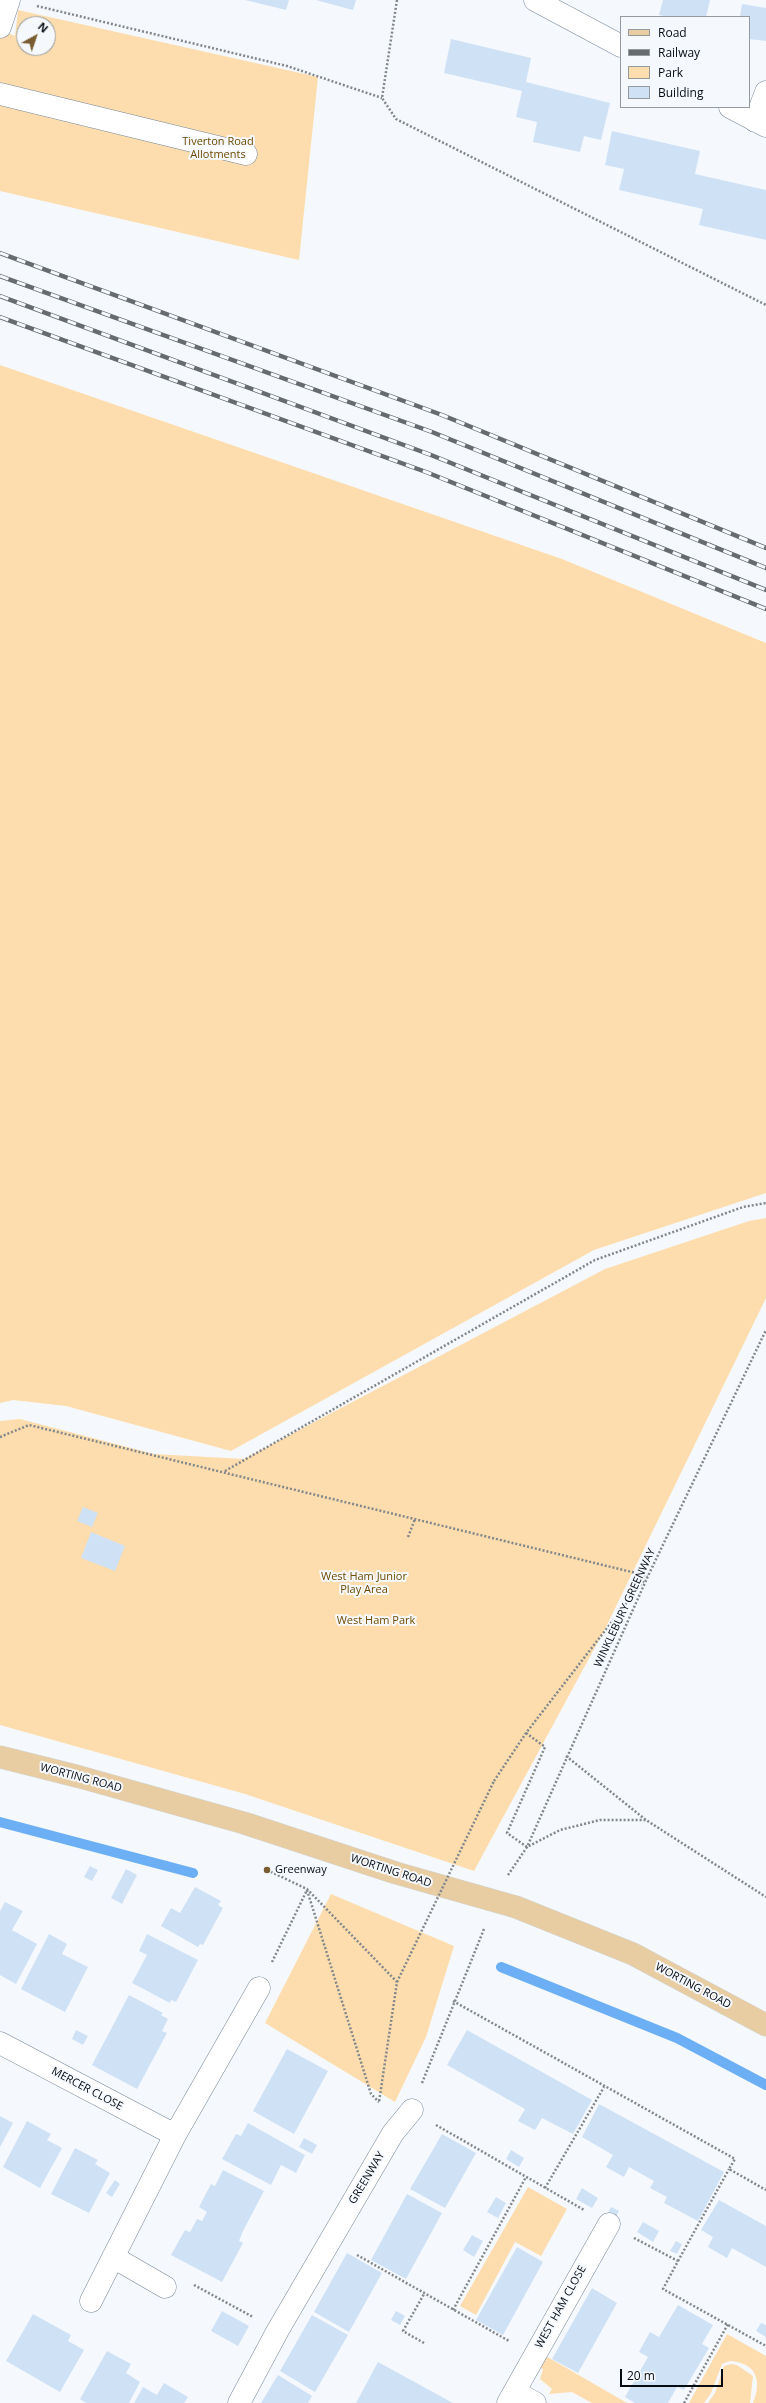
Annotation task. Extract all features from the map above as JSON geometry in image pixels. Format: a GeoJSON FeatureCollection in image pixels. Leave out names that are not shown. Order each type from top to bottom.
{"type":"FeatureCollection","features":[{"type":"Feature","properties":{"kind":"main road","name":"WORTING ROAD"},"geometry":{"type":"LineString","coordinates":[[0,1757],[80,1777],[244,1823],[396,1873],[516,1907],[632,1954],[766,2025]]}},
{"type":"Feature","properties":{"kind":"street"},"geometry":{"type":"LineString","coordinates":[[0,27],[9,0]]}},
{"type":"Feature","properties":{"kind":"street"},"geometry":{"type":"LineString","coordinates":[[535,0],[620,45]]}},
{"type":"Feature","properties":{"kind":"street"},"geometry":{"type":"LineString","coordinates":[[732,108],[760,123],[766,92]]}},
{"type":"Feature","properties":{"kind":"street"},"geometry":{"type":"LineString","coordinates":[[0,94],[246,154]]}},
{"type":"Feature","properties":{"kind":"street"},"geometry":{"type":"LineString","coordinates":[[91,2301],[175,2135],[259,1988]]}},
{"type":"Feature","properties":{"kind":"street","name":"MERCER CLOSE"},"geometry":{"type":"LineString","coordinates":[[0,2043],[175,2135]]}},
{"type":"Feature","properties":{"kind":"street","name":"GREENWAY"},"geometry":{"type":"LineString","coordinates":[[239,2403],[278,2330],[393,2133],[412,2110]]}},
{"type":"Feature","properties":{"kind":"street","name":"WEST HAM CLOSE"},"geometry":{"type":"LineString","coordinates":[[535,2403],[512,2397],[534,2355],[609,2224]]}},
{"type":"Feature","properties":{"kind":"street"},"geometry":{"type":"LineString","coordinates":[[113,2257],[165,2288]]}},
{"type":"Feature","properties":{"kind":"path"},"geometry":{"type":"LineString","coordinates":[[382,98],[397,0]]}},
{"type":"Feature","properties":{"kind":"path"},"geometry":{"type":"LineString","coordinates":[[36,6],[287,66],[382,98],[396,119],[766,305]]}},
{"type":"Feature","properties":{"kind":"path"},"geometry":{"type":"LineString","coordinates":[[224,1471],[595,1260],[743,1207],[766,1203]]}},
{"type":"Feature","properties":{"kind":"path","name":"WINKLEBURY GREENWAY"},"geometry":{"type":"LineString","coordinates":[[507,1877],[527,1847],[566,1756],[648,1576],[766,1330]]}},
{"type":"Feature","properties":{"kind":"path"},"geometry":{"type":"LineString","coordinates":[[0,1437],[29,1426],[224,1471],[648,1576],[526,1733],[494,1781],[397,1982],[379,2103],[371,2094],[307,1889]]}},
{"type":"Feature","properties":{"kind":"path"},"geometry":{"type":"LineString","coordinates":[[408,1537],[415,1519]]}},
{"type":"Feature","properties":{"kind":"path"},"geometry":{"type":"LineString","coordinates":[[526,1733],[545,1747],[507,1833],[527,1847],[560,1830],[600,1820],[646,1820]]}},
{"type":"Feature","properties":{"kind":"path"},"geometry":{"type":"LineString","coordinates":[[566,1756],[646,1820],[766,1897]]}},
{"type":"Feature","properties":{"kind":"path"},"geometry":{"type":"LineString","coordinates":[[267,1870],[307,1889],[397,1982]]}},
{"type":"Feature","properties":{"kind":"path"},"geometry":{"type":"LineString","coordinates":[[259,1988],[307,1889]]}},
{"type":"Feature","properties":{"kind":"path"},"geometry":{"type":"LineString","coordinates":[[487,1923],[453,2001],[412,2110],[545,2188],[678,2261]]}},
{"type":"Feature","properties":{"kind":"path"},"geometry":{"type":"LineString","coordinates":[[453,2001],[604,2087],[735,2159],[663,2290],[766,2346]]}},
{"type":"Feature","properties":{"kind":"path"},"geometry":{"type":"LineString","coordinates":[[545,2188],[604,2087]]}},
{"type":"Feature","properties":{"kind":"path"},"geometry":{"type":"LineString","coordinates":[[729,2169],[766,2190]]}},
{"type":"Feature","properties":{"kind":"path"},"geometry":{"type":"LineString","coordinates":[[453,2310],[526,2177]]}},
{"type":"Feature","properties":{"kind":"path"},"geometry":{"type":"LineString","coordinates":[[330,2240],[534,2355]]}},
{"type":"Feature","properties":{"kind":"path"},"geometry":{"type":"LineString","coordinates":[[189,2282],[278,2330]]}},
{"type":"Feature","properties":{"kind":"path"},"geometry":{"type":"LineString","coordinates":[[424,2294],[403,2331],[424,2343]]}},
{"type":"Feature","properties":{"kind":"path"},"geometry":{"type":"LineString","coordinates":[[684,2403],[728,2324]]}},
{"type":"Feature","properties":{"kind":"green space","name":"Tiverton Road Allotments"},"geometry":{"type":"Polygon","coordinates":[[[18,10],[45,16],[17,16],[18,10]]]}},
{"type":"Feature","properties":{"kind":"green space","name":"Tiverton Road Allotments"},"geometry":{"type":"Polygon","coordinates":[[[56,18],[318,77],[299,260],[0,191],[0,30],[15,36],[16,27],[16,56],[56,56],[56,18]]]}},
{"type":"Feature","properties":{"kind":"green space"},"geometry":{"type":"Polygon","coordinates":[[[0,365],[562,559],[766,643],[766,1193],[594,1250],[231,1451],[66,1406],[13,1400],[0,1403],[0,365]]]}},
{"type":"Feature","properties":{"kind":"green space","name":"West Ham Park"},"geometry":{"type":"Polygon","coordinates":[[[766,1218],[766,1298],[606,1627],[474,1871],[245,1794],[0,1725],[0,1421],[20,1419],[154,1454],[244,1459],[605,1269],[749,1221],[766,1218]]]}},
{"type":"Feature","properties":{"kind":"green space"},"geometry":{"type":"Polygon","coordinates":[[[331,1894],[454,1946],[426,2037],[395,2102],[265,2023],[331,1894]]]}},
{"type":"Feature","properties":{"kind":"green space"},"geometry":{"type":"Polygon","coordinates":[[[528,2187],[567,2209],[541,2256],[515,2242],[476,2315],[460,2306],[528,2187]]]}},
{"type":"Feature","properties":{"kind":"green space"},"geometry":{"type":"Polygon","coordinates":[[[727,2334],[766,2356],[766,2403],[753,2403],[756,2395],[757,2381],[752,2369],[739,2362],[730,2361],[722,2364],[711,2393],[704,2403],[689,2403],[727,2334]]]}},
{"type":"Feature","properties":{"kind":"green space"},"geometry":{"type":"Polygon","coordinates":[[[544,2355],[627,2403],[592,2403],[572,2392],[549,2394],[552,2389],[540,2379],[543,2369],[537,2366],[544,2355]]]}},
{"type":"Feature","properties":{"kind":"green space"},"geometry":{"type":"Polygon","coordinates":[[[731,2364],[737,2365],[753,2376],[750,2403],[708,2403],[715,2393],[724,2366],[731,2364]]]}},
{"type":"Feature","properties":{"kind":"building"},"geometry":{"type":"Polygon","coordinates":[[[245,0],[289,0],[286,10],[245,0]]]}},
{"type":"Feature","properties":{"kind":"building"},"geometry":{"type":"Polygon","coordinates":[[[316,0],[356,0],[353,10],[316,0]]]}},
{"type":"Feature","properties":{"kind":"building"},"geometry":{"type":"Polygon","coordinates":[[[663,0],[710,0],[706,16],[659,15],[663,0]]]}},
{"type":"Feature","properties":{"kind":"building"},"geometry":{"type":"Polygon","coordinates":[[[742,4],[766,8],[766,41],[750,39],[750,16],[740,16],[742,4]]]}},
{"type":"Feature","properties":{"kind":"building"},"geometry":{"type":"Polygon","coordinates":[[[451,39],[531,58],[526,82],[610,103],[601,140],[584,136],[580,152],[533,142],[537,122],[516,117],[522,91],[444,73],[451,39]]]}},
{"type":"Feature","properties":{"kind":"building"},"geometry":{"type":"Polygon","coordinates":[[[612,131],[700,151],[695,174],[766,190],[766,240],[699,225],[703,209],[619,190],[624,169],[605,165],[612,131]]]}},
{"type":"Feature","properties":{"kind":"building"},"geometry":{"type":"Polygon","coordinates":[[[83,1507],[98,1513],[92,1527],[77,1521],[83,1507]]]}},
{"type":"Feature","properties":{"kind":"building"},"geometry":{"type":"Polygon","coordinates":[[[91,1532],[125,1546],[115,1571],[81,1558],[91,1532]]]}},
{"type":"Feature","properties":{"kind":"building"},"geometry":{"type":"Polygon","coordinates":[[[90,1866],[98,1870],[92,1881],[84,1877],[90,1866]]]}},
{"type":"Feature","properties":{"kind":"building"},"geometry":{"type":"Polygon","coordinates":[[[126,1869],[137,1875],[122,1904],[111,1898],[126,1869]]]}},
{"type":"Feature","properties":{"kind":"building"},"geometry":{"type":"Polygon","coordinates":[[[195,1887],[221,1901],[218,1905],[223,1908],[203,1945],[200,1944],[198,1947],[161,1926],[171,1908],[180,1913],[195,1887]]]}},
{"type":"Feature","properties":{"kind":"building"},"geometry":{"type":"Polygon","coordinates":[[[5,1902],[23,1911],[12,1930],[37,1944],[16,1984],[0,1975],[0,1911],[5,1902]]]}},
{"type":"Feature","properties":{"kind":"building"},"geometry":{"type":"Polygon","coordinates":[[[49,1934],[67,1944],[62,1954],[88,1967],[65,2012],[21,1989],[49,1934]]]}},
{"type":"Feature","properties":{"kind":"building"},"geometry":{"type":"Polygon","coordinates":[[[147,1934],[198,1960],[176,2002],[171,2000],[170,2003],[132,1983],[147,1955],[139,1951],[147,1934]]]}},
{"type":"Feature","properties":{"kind":"building"},"geometry":{"type":"Polygon","coordinates":[[[129,1995],[163,2013],[161,2015],[168,2019],[162,2031],[167,2033],[137,2089],[92,2065],[129,1995]]]}},
{"type":"Feature","properties":{"kind":"building"},"geometry":{"type":"Polygon","coordinates":[[[76,2030],[88,2036],[83,2045],[72,2039],[76,2030]]]}},
{"type":"Feature","properties":{"kind":"building"},"geometry":{"type":"Polygon","coordinates":[[[467,2030],[592,2100],[573,2134],[542,2118],[535,2130],[518,2121],[525,2109],[447,2065],[467,2030]]]}},
{"type":"Feature","properties":{"kind":"building"},"geometry":{"type":"Polygon","coordinates":[[[287,2049],[328,2071],[294,2134],[253,2111],[287,2049]]]}},
{"type":"Feature","properties":{"kind":"building"},"geometry":{"type":"Polygon","coordinates":[[[599,2104],[724,2172],[698,2221],[664,2203],[667,2197],[650,2188],[654,2181],[629,2167],[624,2177],[606,2167],[613,2155],[582,2137],[599,2104]]]}},
{"type":"Feature","properties":{"kind":"building"},"geometry":{"type":"Polygon","coordinates":[[[0,2116],[13,2123],[0,2147],[0,2116]]]}},
{"type":"Feature","properties":{"kind":"building"},"geometry":{"type":"Polygon","coordinates":[[[27,2121],[51,2134],[47,2140],[62,2148],[40,2188],[3,2167],[27,2121]]]}},
{"type":"Feature","properties":{"kind":"building"},"geometry":{"type":"Polygon","coordinates":[[[248,2123],[305,2155],[296,2173],[281,2165],[271,2185],[222,2159],[236,2134],[241,2136],[248,2123]]]}},
{"type":"Feature","properties":{"kind":"building"},"geometry":{"type":"Polygon","coordinates":[[[442,2134],[476,2153],[445,2208],[410,2189],[442,2134]]]}},
{"type":"Feature","properties":{"kind":"building"},"geometry":{"type":"Polygon","coordinates":[[[304,2138],[317,2145],[312,2154],[299,2147],[304,2138]]]}},
{"type":"Feature","properties":{"kind":"building"},"geometry":{"type":"Polygon","coordinates":[[[75,2148],[98,2160],[95,2164],[110,2173],[89,2213],[51,2194],[75,2148]]]}},
{"type":"Feature","properties":{"kind":"building"},"geometry":{"type":"Polygon","coordinates":[[[511,2150],[524,2158],[519,2167],[506,2159],[511,2150]]]}},
{"type":"Feature","properties":{"kind":"building"},"geometry":{"type":"Polygon","coordinates":[[[223,2170],[264,2191],[243,2231],[239,2241],[243,2243],[222,2282],[171,2255],[185,2230],[190,2232],[197,2219],[202,2221],[207,2212],[199,2207],[211,2184],[215,2186],[223,2170]]]}},
{"type":"Feature","properties":{"kind":"building"},"geometry":{"type":"Polygon","coordinates":[[[115,2180],[120,2184],[112,2197],[106,2193],[115,2180]]]}},
{"type":"Feature","properties":{"kind":"building"},"geometry":{"type":"Polygon","coordinates":[[[582,2188],[598,2198],[592,2208],[576,2199],[582,2188]]]}},
{"type":"Feature","properties":{"kind":"building"},"geometry":{"type":"Polygon","coordinates":[[[407,2194],[442,2213],[406,2279],[371,2260],[407,2194]]]}},
{"type":"Feature","properties":{"kind":"building"},"geometry":{"type":"Polygon","coordinates":[[[496,2197],[506,2203],[498,2218],[487,2212],[496,2197]]]}},
{"type":"Feature","properties":{"kind":"building"},"geometry":{"type":"Polygon","coordinates":[[[719,2200],[766,2226],[766,2267],[732,2248],[727,2258],[708,2247],[713,2237],[701,2230],[719,2200]]]}},
{"type":"Feature","properties":{"kind":"building"},"geometry":{"type":"Polygon","coordinates":[[[611,2207],[619,2211],[614,2220],[607,2215],[611,2207]]]}},
{"type":"Feature","properties":{"kind":"building"},"geometry":{"type":"Polygon","coordinates":[[[643,2222],[659,2231],[653,2242],[637,2232],[643,2222]]]}},
{"type":"Feature","properties":{"kind":"building"},"geometry":{"type":"Polygon","coordinates":[[[472,2235],[483,2241],[474,2257],[463,2250],[472,2235]]]}},
{"type":"Feature","properties":{"kind":"building"},"geometry":{"type":"Polygon","coordinates":[[[676,2241],[682,2244],[677,2254],[670,2251],[676,2241]]]}},
{"type":"Feature","properties":{"kind":"building"},"geometry":{"type":"Polygon","coordinates":[[[517,2247],[543,2262],[503,2335],[476,2320],[517,2247]]]}},
{"type":"Feature","properties":{"kind":"building"},"geometry":{"type":"Polygon","coordinates":[[[347,2253],[382,2273],[349,2332],[314,2312],[347,2253]]]}},
{"type":"Feature","properties":{"kind":"building"},"geometry":{"type":"Polygon","coordinates":[[[592,2288],[617,2303],[578,2373],[552,2359],[592,2288]]]}},
{"type":"Feature","properties":{"kind":"building"},"geometry":{"type":"Polygon","coordinates":[[[678,2305],[713,2325],[702,2344],[709,2348],[684,2390],[677,2387],[668,2403],[635,2403],[625,2397],[648,2357],[639,2352],[650,2332],[659,2337],[678,2305]]]}},
{"type":"Feature","properties":{"kind":"building"},"geometry":{"type":"Polygon","coordinates":[[[222,2311],[249,2326],[238,2346],[211,2331],[222,2311]]]}},
{"type":"Feature","properties":{"kind":"building"},"geometry":{"type":"Polygon","coordinates":[[[396,2311],[405,2316],[400,2325],[391,2320],[396,2311]]]}},
{"type":"Feature","properties":{"kind":"building"},"geometry":{"type":"Polygon","coordinates":[[[33,2314],[71,2335],[68,2341],[84,2350],[60,2392],[6,2361],[33,2314]]]}},
{"type":"Feature","properties":{"kind":"building"},"geometry":{"type":"Polygon","coordinates":[[[312,2315],[348,2335],[315,2392],[280,2371],[312,2315]]]}},
{"type":"Feature","properties":{"kind":"building"},"geometry":{"type":"Polygon","coordinates":[[[761,2323],[766,2325],[766,2337],[756,2331],[761,2323]]]}},
{"type":"Feature","properties":{"kind":"building"},"geometry":{"type":"Polygon","coordinates":[[[107,2351],[131,2364],[126,2373],[140,2382],[129,2403],[86,2403],[80,2399],[107,2351]]]}},
{"type":"Feature","properties":{"kind":"building"},"geometry":{"type":"Polygon","coordinates":[[[378,2362],[453,2403],[356,2403],[378,2362]]]}},
{"type":"Feature","properties":{"kind":"building"},"geometry":{"type":"Polygon","coordinates":[[[278,2375],[312,2396],[308,2403],[261,2403],[278,2375]]]}},
{"type":"Feature","properties":{"kind":"building"},"geometry":{"type":"Polygon","coordinates":[[[164,2383],[188,2397],[184,2403],[134,2403],[143,2387],[157,2395],[164,2383]]]}},
{"type":"Feature","properties":{"kind":"waterway"},"geometry":{"type":"LineString","coordinates":[[0,1822],[193,1873]]}},
{"type":"Feature","properties":{"kind":"waterway"},"geometry":{"type":"LineString","coordinates":[[501,1967],[677,2038],[766,2085]]}},
{"type":"Feature","properties":{"kind":"railway"},"geometry":{"type":"LineString","coordinates":[[0,253],[442,415],[766,548]]}},
{"type":"Feature","properties":{"kind":"railway"},"geometry":{"type":"LineString","coordinates":[[0,276],[432,432],[766,568]]}},
{"type":"Feature","properties":{"kind":"railway"},"geometry":{"type":"LineString","coordinates":[[0,296],[431,455],[766,590]]}},
{"type":"Feature","properties":{"kind":"railway"},"geometry":{"type":"LineString","coordinates":[[0,317],[426,472],[766,609]]}},
{"type":"Feature","properties":{"kind":"place","name":"Greenway"},"geometry":{"type":"Point","coordinates":[267,1870]}},
{"type":"Feature","properties":{"kind":"park label","name":"West Ham Junior Play Area"},"geometry":{"type":"Point","coordinates":[364,1583]}}]}
